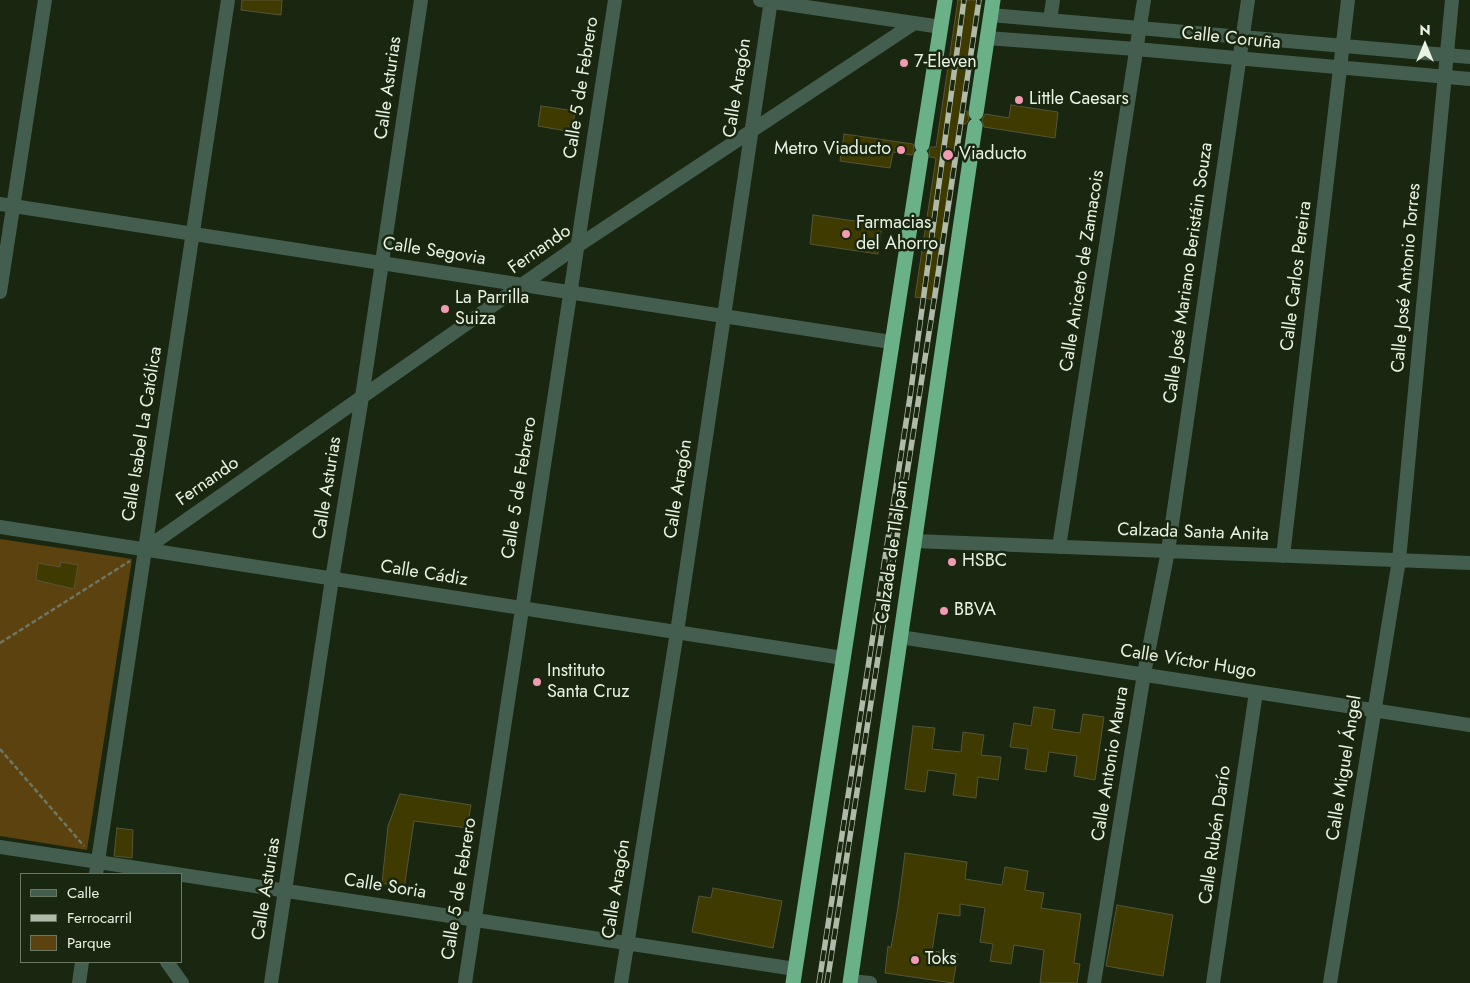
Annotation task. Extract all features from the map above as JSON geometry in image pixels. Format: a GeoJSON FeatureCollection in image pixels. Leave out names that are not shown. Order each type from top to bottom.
{"type":"FeatureCollection","features":[{"type":"Feature","properties":{"kind":"highway","name":"Calzada de Tlalpan"},"geometry":{"type":"LineString","coordinates":[[794,976],[945,0]]}},
{"type":"Feature","properties":{"kind":"highway","name":"Calzada de Tlalpan"},"geometry":{"type":"LineString","coordinates":[[850,982],[992,8]]}},
{"type":"Feature","properties":{"kind":"street"},"geometry":{"type":"LineString","coordinates":[[0,292],[45,0]]}},
{"type":"Feature","properties":{"kind":"street","name":"Calle Isabel La Católica"},"geometry":{"type":"LineString","coordinates":[[97,868],[228,0]]}},
{"type":"Feature","properties":{"kind":"street","name":"Calle Asturias"},"geometry":{"type":"LineString","coordinates":[[271,983],[422,0]]}},
{"type":"Feature","properties":{"kind":"street","name":"Calle 5 de Febrero"},"geometry":{"type":"LineString","coordinates":[[465,983],[520,608],[615,0]]}},
{"type":"Feature","properties":{"kind":"street"},"geometry":{"type":"LineString","coordinates":[[1050,20],[1053,0]]}},
{"type":"Feature","properties":{"kind":"street","name":"Calle Aniceto de Zamacois"},"geometry":{"type":"LineString","coordinates":[[1059,547],[1144,0]]}},
{"type":"Feature","properties":{"kind":"street","name":"Calle José Mariano Beristáin Souza"},"geometry":{"type":"LineString","coordinates":[[1168,551],[1248,0]]}},
{"type":"Feature","properties":{"kind":"street","name":"Calle Carlos Pereira"},"geometry":{"type":"LineString","coordinates":[[1283,556],[1348,0]]}},
{"type":"Feature","properties":{"kind":"street","name":"Calle José Antonio Torres"},"geometry":{"type":"LineString","coordinates":[[1399,560],[1452,0]]}},
{"type":"Feature","properties":{"kind":"street"},"geometry":{"type":"LineString","coordinates":[[767,1],[941,27]]}},
{"type":"Feature","properties":{"kind":"street","name":"Calle Aragón"},"geometry":{"type":"LineString","coordinates":[[621,983],[677,632],[724,316],[767,1]]}},
{"type":"Feature","properties":{"kind":"street","name":"Calle Coruña"},"geometry":{"type":"LineString","coordinates":[[992,8],[1050,20],[1470,57]]}},
{"type":"Feature","properties":{"kind":"street","name":"Fernando"},"geometry":{"type":"LineString","coordinates":[[145,550],[576,247],[751,129],[912,24]]}},
{"type":"Feature","properties":{"kind":"street","name":"Calle Coruña"},"geometry":{"type":"LineString","coordinates":[[987,38],[1136,49],[1470,79]]}},
{"type":"Feature","properties":{"kind":"street","name":"Calle Segovia"},"geometry":{"type":"LineString","coordinates":[[0,204],[891,342]]}},
{"type":"Feature","properties":{"kind":"street","name":"Calle Cádiz"},"geometry":{"type":"LineString","coordinates":[[0,527],[843,658]]}},
{"type":"Feature","properties":{"kind":"street","name":"Calzada Santa Anita"},"geometry":{"type":"LineString","coordinates":[[914,541],[1470,563]]}},
{"type":"Feature","properties":{"kind":"street","name":"Calle Antonio Maura"},"geometry":{"type":"LineString","coordinates":[[1094,983],[1144,674],[1168,551]]}},
{"type":"Feature","properties":{"kind":"street","name":"Calle Miguel Ángel"},"geometry":{"type":"LineString","coordinates":[[1330,983],[1399,560]]}},
{"type":"Feature","properties":{"kind":"street","name":"Calle Víctor Hugo"},"geometry":{"type":"LineString","coordinates":[[900,637],[1470,725]]}},
{"type":"Feature","properties":{"kind":"street","name":"Calle Rubén Darío"},"geometry":{"type":"LineString","coordinates":[[1213,983],[1256,692]]}},
{"type":"Feature","properties":{"kind":"street","name":"Calle Soria"},"geometry":{"type":"LineString","coordinates":[[0,846],[97,868],[140,873]]}},
{"type":"Feature","properties":{"kind":"street","name":"Calle Soria"},"geometry":{"type":"LineString","coordinates":[[182,878],[286,890],[628,943],[794,976]]}},
{"type":"Feature","properties":{"kind":"street"},"geometry":{"type":"LineString","coordinates":[[79,983],[82,963]]}},
{"type":"Feature","properties":{"kind":"street"},"geometry":{"type":"LineString","coordinates":[[168,963],[182,983]]}},
{"type":"Feature","properties":{"kind":"street"},"geometry":{"type":"LineString","coordinates":[[850,982],[870,983]]}},
{"type":"Feature","properties":{"kind":"path"},"geometry":{"type":"LineString","coordinates":[[0,643],[145,550]]}},
{"type":"Feature","properties":{"kind":"path"},"geometry":{"type":"LineString","coordinates":[[0,749],[97,868]]}},
{"type":"Feature","properties":{"kind":"green space"},"geometry":{"type":"Polygon","coordinates":[[[0,539],[132,559],[87,850],[0,836],[0,539]]]}},
{"type":"Feature","properties":{"kind":"building"},"geometry":{"type":"Polygon","coordinates":[[[242,0],[282,0],[281,15],[241,10],[242,0]]]}},
{"type":"Feature","properties":{"kind":"building","name":"Metro Viaducto"},"geometry":{"type":"Polygon","coordinates":[[[958,0],[980,0],[964,111],[967,111],[969,119],[966,124],[963,124],[937,300],[915,297],[936,158],[930,157],[929,151],[931,147],[936,147],[958,0]]]}},
{"type":"Feature","properties":{"kind":"building"},"geometry":{"type":"Polygon","coordinates":[[[1011,105],[1058,112],[1055,138],[984,127],[982,120],[985,114],[1009,118],[1011,105]]]}},
{"type":"Feature","properties":{"kind":"building"},"geometry":{"type":"Polygon","coordinates":[[[541,106],[575,111],[572,132],[538,126],[541,106]]]}},
{"type":"Feature","properties":{"kind":"building"},"geometry":{"type":"Polygon","coordinates":[[[844,134],[913,144],[914,150],[912,155],[893,152],[890,168],[840,161],[844,134]]]}},
{"type":"Feature","properties":{"kind":"building","name":"Farmacias del Ahorro"},"geometry":{"type":"Polygon","coordinates":[[[813,215],[882,225],[878,254],[810,244],[813,215]]]}},
{"type":"Feature","properties":{"kind":"building"},"geometry":{"type":"Polygon","coordinates":[[[61,562],[78,565],[74,589],[36,580],[38,563],[60,567],[61,562]]]}},
{"type":"Feature","properties":{"kind":"building"},"geometry":{"type":"Polygon","coordinates":[[[1034,707],[1055,710],[1052,729],[1080,733],[1083,714],[1104,717],[1095,780],[1074,776],[1077,756],[1049,752],[1046,772],[1025,769],[1028,749],[1010,747],[1014,723],[1031,726],[1034,707]]]}},
{"type":"Feature","properties":{"kind":"building"},"geometry":{"type":"Polygon","coordinates":[[[913,726],[935,728],[932,749],[961,752],[963,732],[984,735],[981,755],[1001,757],[998,780],[978,777],[976,798],[953,795],[956,774],[928,770],[925,792],[905,789],[913,726]]]}},
{"type":"Feature","properties":{"kind":"building"},"geometry":{"type":"Polygon","coordinates":[[[400,794],[471,805],[467,828],[414,821],[404,889],[382,883],[388,826],[400,794]]]}},
{"type":"Feature","properties":{"kind":"building"},"geometry":{"type":"Polygon","coordinates":[[[117,828],[133,830],[132,858],[114,856],[117,828]]]}},
{"type":"Feature","properties":{"kind":"building"},"geometry":{"type":"Polygon","coordinates":[[[905,853],[967,862],[965,879],[1002,885],[1005,867],[1028,871],[1025,890],[1044,893],[1041,908],[1081,914],[1074,963],[1080,964],[1077,983],[1040,983],[1044,950],[1014,945],[1011,964],[990,961],[993,944],[980,942],[985,908],[960,904],[960,916],[938,913],[932,951],[958,954],[953,983],[885,973],[888,946],[891,948],[898,907],[905,853]]]}},
{"type":"Feature","properties":{"kind":"building"},"geometry":{"type":"Polygon","coordinates":[[[713,888],[782,901],[773,948],[692,932],[699,896],[711,898],[713,888]]]}},
{"type":"Feature","properties":{"kind":"building"},"geometry":{"type":"Polygon","coordinates":[[[1117,905],[1173,915],[1163,976],[1106,966],[1117,905]]]}},
{"type":"Feature","properties":{"kind":"railway"},"geometry":{"type":"LineString","coordinates":[[819,983],[910,397],[964,0]]}},
{"type":"Feature","properties":{"kind":"railway"},"geometry":{"type":"LineString","coordinates":[[827,983],[934,301],[979,0]]}},
{"type":"Feature","properties":{"kind":"place","name":"7-Eleven"},"geometry":{"type":"Point","coordinates":[904,63]}},
{"type":"Feature","properties":{"kind":"place","name":"Little Caesars"},"geometry":{"type":"Point","coordinates":[1019,100]}},
{"type":"Feature","properties":{"kind":"place","name":"Metro Viaducto"},"geometry":{"type":"Point","coordinates":[901,150]}},
{"type":"Feature","properties":{"kind":"place","name":"Viaducto"},"geometry":{"type":"Point","coordinates":[948,155]}},
{"type":"Feature","properties":{"kind":"place","name":"Farmacias del Ahorro"},"geometry":{"type":"Point","coordinates":[846,234]}},
{"type":"Feature","properties":{"kind":"place","name":"La Parrilla Suiza"},"geometry":{"type":"Point","coordinates":[445,309]}},
{"type":"Feature","properties":{"kind":"place","name":"HSBC"},"geometry":{"type":"Point","coordinates":[952,562]}},
{"type":"Feature","properties":{"kind":"place","name":"BBVA"},"geometry":{"type":"Point","coordinates":[944,611]}},
{"type":"Feature","properties":{"kind":"place","name":"Instituto Santa Cruz"},"geometry":{"type":"Point","coordinates":[537,682]}},
{"type":"Feature","properties":{"kind":"place","name":"Toks"},"geometry":{"type":"Point","coordinates":[915,960]}}]}
